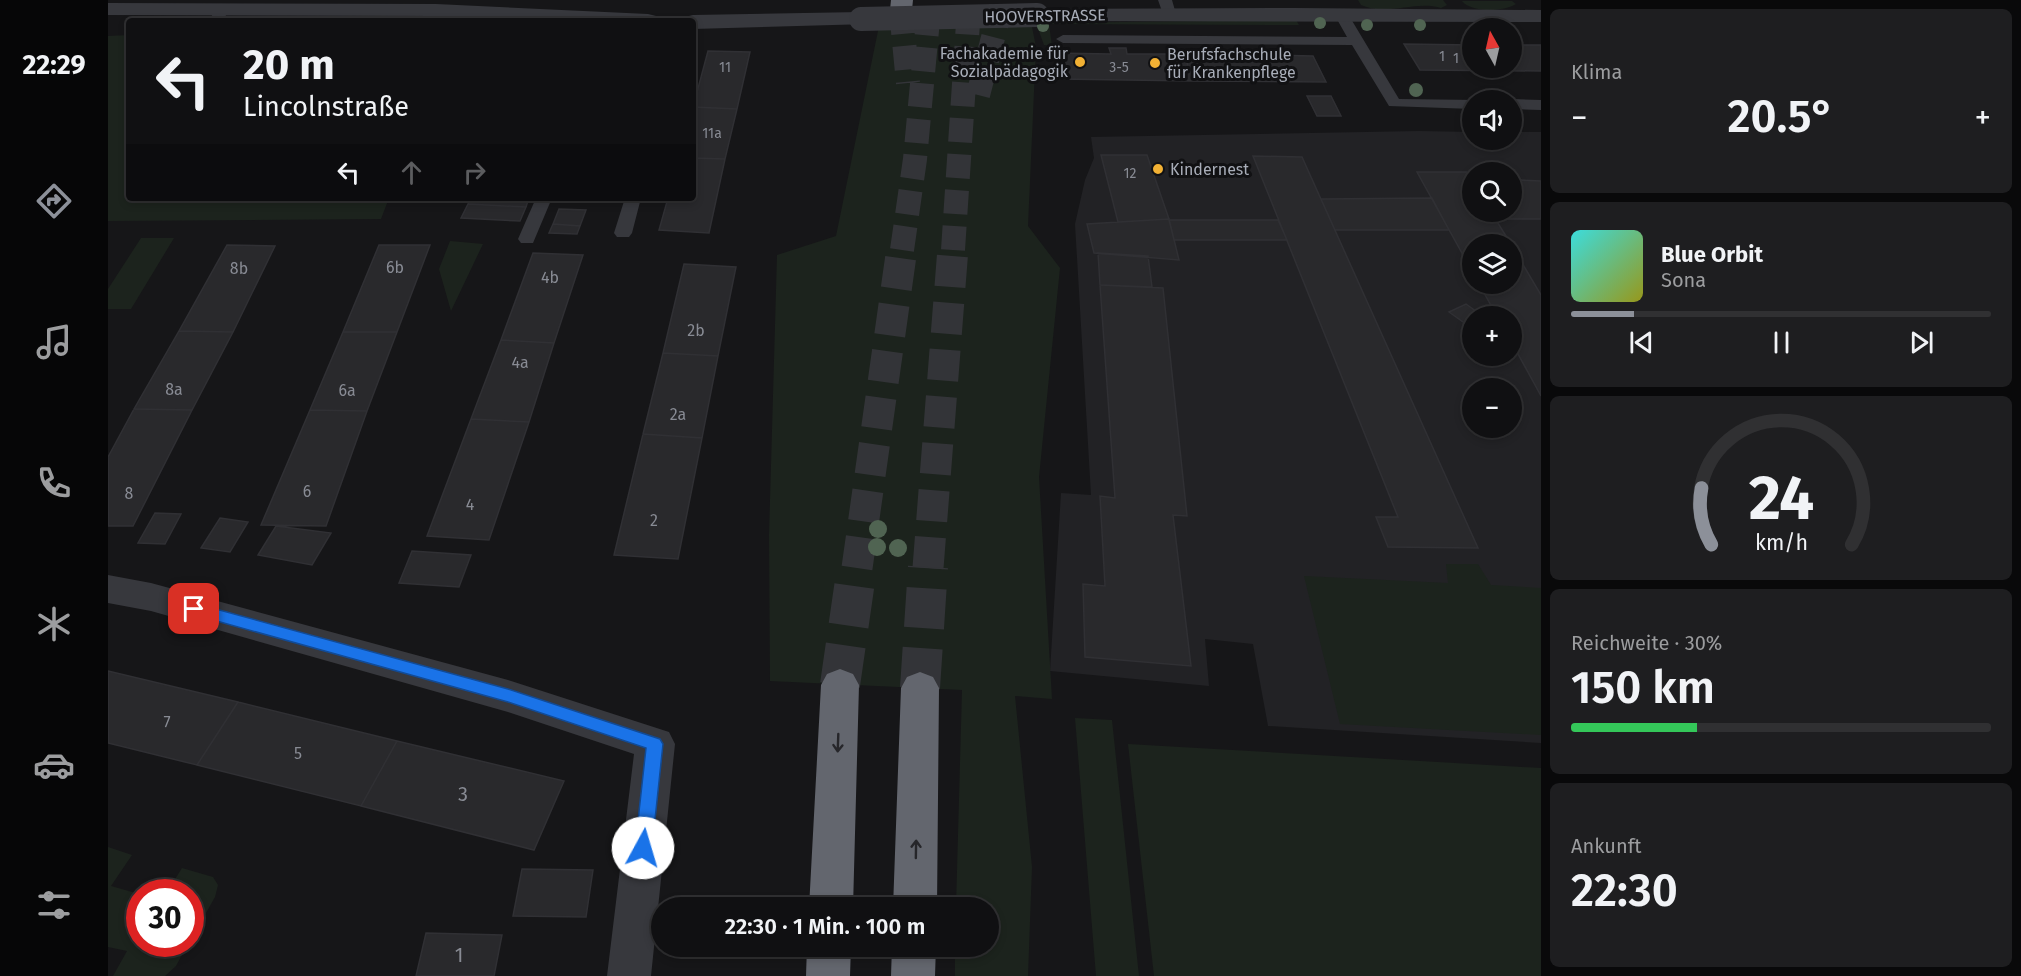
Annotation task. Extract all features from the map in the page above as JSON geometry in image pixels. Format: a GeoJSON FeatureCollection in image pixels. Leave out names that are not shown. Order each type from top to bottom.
{"type":"FeatureCollection","features":[{"type":"Feature","properties":{"kind":"highway"},"geometry":{"type":"LineString","coordinates":[[831,897],[840,685]]}},
{"type":"Feature","properties":{"kind":"highway"},"geometry":{"type":"LineString","coordinates":[[915,897],[920,688]]}},
{"type":"Feature","properties":{"kind":"highway"},"geometry":{"type":"LineString","coordinates":[[828,976],[829,957]]}},
{"type":"Feature","properties":{"kind":"highway"},"geometry":{"type":"LineString","coordinates":[[913,976],[914,957]]}},
{"type":"Feature","properties":{"kind":"street","name":"HOOVERSTRASSE"},"geometry":{"type":"LineString","coordinates":[[696,22],[1037,15],[1167,7],[1541,16]]}},
{"type":"Feature","properties":{"kind":"street"},"geometry":{"type":"LineString","coordinates":[[108,9],[219,15],[436,10],[580,18]]}},
{"type":"Feature","properties":{"kind":"street"},"geometry":{"type":"LineString","coordinates":[[108,589],[151,597],[508,696],[655,744],[629,976]]}},
{"type":"Feature","properties":{"kind":"lane"},"geometry":{"type":"LineString","coordinates":[[1348,10],[1357,41],[1394,103],[1462,104]]}},
{"type":"Feature","properties":{"kind":"lane"},"geometry":{"type":"LineString","coordinates":[[1063,39],[1357,41]]}},
{"type":"Feature","properties":{"kind":"lane"},"geometry":{"type":"LineString","coordinates":[[1522,104],[1541,105]]}},
{"type":"Feature","properties":{"kind":"lane"},"geometry":{"type":"LineString","coordinates":[[527,239],[543,201]]}},
{"type":"Feature","properties":{"kind":"lane"},"geometry":{"type":"LineString","coordinates":[[623,233],[632,201]]}},
{"type":"Feature","properties":{"kind":"shaded area"},"geometry":{"type":"Polygon","coordinates":[[[1358,0],[1443,0],[1447,5],[1441,8],[1421,6],[1381,9],[1361,5],[1358,0]]]}},
{"type":"Feature","properties":{"kind":"shaded area"},"geometry":{"type":"Polygon","coordinates":[[[1462,1],[1512,1],[1516,4],[1504,9],[1488,10],[1473,8],[1462,1]]]}},
{"type":"Feature","properties":{"kind":"shaded area"},"geometry":{"type":"Polygon","coordinates":[[[1296,20],[1299,25],[1049,24],[1052,46],[1044,45],[1036,23],[1296,20]]]}},
{"type":"Feature","properties":{"kind":"shaded area"},"geometry":{"type":"Polygon","coordinates":[[[1031,22],[1036,47],[1028,226],[1060,268],[1039,477],[1052,699],[1015,696],[1032,867],[1028,976],[955,976],[955,957],[999,957],[999,897],[956,897],[962,690],[770,681],[769,535],[777,255],[836,236],[879,26],[1031,22]]]}},
{"type":"Feature","properties":{"kind":"shaded area"},"geometry":{"type":"Polygon","coordinates":[[[126,35],[126,201],[388,201],[381,219],[108,221],[108,36],[126,35]]]}},
{"type":"Feature","properties":{"kind":"shaded area"},"geometry":{"type":"Polygon","coordinates":[[[1462,132],[1462,150],[1522,150],[1522,132],[1541,132],[1541,743],[1268,726],[1253,644],[1205,639],[1209,686],[1050,671],[1061,493],[1091,495],[1075,224],[1085,180],[1094,158],[1091,137],[1462,132]]]}},
{"type":"Feature","properties":{"kind":"shaded area"},"geometry":{"type":"Polygon","coordinates":[[[141,238],[174,238],[131,309],[108,309],[108,289],[141,238]]]}},
{"type":"Feature","properties":{"kind":"shaded area"},"geometry":{"type":"Polygon","coordinates":[[[450,241],[483,244],[451,311],[439,269],[450,241]]]}},
{"type":"Feature","properties":{"kind":"shaded area"},"geometry":{"type":"Polygon","coordinates":[[[1446,564],[1478,564],[1491,585],[1541,588],[1541,735],[1340,724],[1304,576],[1448,583],[1446,564]]]}},
{"type":"Feature","properties":{"kind":"shaded area"},"geometry":{"type":"Polygon","coordinates":[[[1075,718],[1112,720],[1139,976],[1096,976],[1075,718]]]}},
{"type":"Feature","properties":{"kind":"shaded area"},"geometry":{"type":"Polygon","coordinates":[[[1128,744],[1541,768],[1541,976],[1154,976],[1128,744]]]}},
{"type":"Feature","properties":{"kind":"shaded area"},"geometry":{"type":"Polygon","coordinates":[[[108,847],[132,855],[111,886],[126,890],[126,951],[108,947],[108,847]]]}},
{"type":"Feature","properties":{"kind":"shaded area"},"geometry":{"type":"Polygon","coordinates":[[[182,868],[213,877],[218,885],[215,897],[204,917],[204,879],[175,879],[182,868]]]}},
{"type":"Feature","properties":{"kind":"shaded area"},"geometry":{"type":"Polygon","coordinates":[[[126,953],[126,957],[181,957],[176,966],[165,976],[113,976],[126,953]]]}},
{"type":"Feature","properties":{"kind":"building"},"geometry":{"type":"Polygon","coordinates":[[[1404,44],[1462,45],[1462,70],[1420,70],[1404,44]]]}},
{"type":"Feature","properties":{"kind":"building"},"geometry":{"type":"Polygon","coordinates":[[[1522,45],[1541,45],[1541,71],[1522,71],[1522,45]]]}},
{"type":"Feature","properties":{"kind":"building"},"geometry":{"type":"Polygon","coordinates":[[[1109,48],[1126,48],[1127,54],[1184,54],[1193,81],[1059,79],[1054,53],[1111,54],[1109,48]]]}},
{"type":"Feature","properties":{"kind":"building"},"geometry":{"type":"Polygon","coordinates":[[[1246,50],[1263,51],[1264,55],[1313,56],[1326,82],[1193,81],[1184,54],[1248,55],[1246,50]]]}},
{"type":"Feature","properties":{"kind":"building"},"geometry":{"type":"Polygon","coordinates":[[[708,51],[750,52],[737,109],[696,107],[696,96],[708,51]]]}},
{"type":"Feature","properties":{"kind":"building"},"geometry":{"type":"Polygon","coordinates":[[[1307,96],[1331,96],[1341,116],[1317,116],[1307,96]]]}},
{"type":"Feature","properties":{"kind":"building"},"geometry":{"type":"Polygon","coordinates":[[[696,107],[737,109],[725,159],[696,158],[696,107]]]}},
{"type":"Feature","properties":{"kind":"building"},"geometry":{"type":"Polygon","coordinates":[[[1101,155],[1147,155],[1169,219],[1118,222],[1101,155]]]}},
{"type":"Feature","properties":{"kind":"building"},"geometry":{"type":"Polygon","coordinates":[[[1253,156],[1302,157],[1478,548],[1388,547],[1376,517],[1398,517],[1253,156]]]}},
{"type":"Feature","properties":{"kind":"building"},"geometry":{"type":"Polygon","coordinates":[[[696,158],[725,159],[709,233],[659,230],[667,201],[696,201],[696,158]]]}},
{"type":"Feature","properties":{"kind":"building"},"geometry":{"type":"Polygon","coordinates":[[[1417,172],[1462,172],[1462,222],[1497,222],[1505,234],[1462,234],[1462,253],[1417,172]]]}},
{"type":"Feature","properties":{"kind":"building"},"geometry":{"type":"Polygon","coordinates":[[[1522,180],[1541,181],[1541,219],[1522,219],[1522,180]]]}},
{"type":"Feature","properties":{"kind":"building"},"geometry":{"type":"Polygon","coordinates":[[[1432,198],[1449,230],[1335,230],[1321,199],[1432,198]]]}},
{"type":"Feature","properties":{"kind":"building"},"geometry":{"type":"Polygon","coordinates":[[[470,201],[528,201],[526,207],[468,204],[470,201]]]}},
{"type":"Feature","properties":{"kind":"building"},"geometry":{"type":"Polygon","coordinates":[[[468,204],[526,207],[520,221],[461,218],[468,204]]]}},
{"type":"Feature","properties":{"kind":"building"},"geometry":{"type":"Polygon","coordinates":[[[559,209],[586,210],[580,226],[553,224],[559,209]]]}},
{"type":"Feature","properties":{"kind":"building"},"geometry":{"type":"Polygon","coordinates":[[[1169,219],[1179,260],[1094,253],[1087,224],[1169,219]]]}},
{"type":"Feature","properties":{"kind":"building"},"geometry":{"type":"Polygon","coordinates":[[[1169,220],[1278,220],[1287,240],[1174,240],[1169,220]]]}},
{"type":"Feature","properties":{"kind":"building"},"geometry":{"type":"Polygon","coordinates":[[[553,224],[580,226],[577,234],[549,233],[553,224]]]}},
{"type":"Feature","properties":{"kind":"building"},"geometry":{"type":"Polygon","coordinates":[[[227,245],[275,246],[233,332],[179,331],[227,245]]]}},
{"type":"Feature","properties":{"kind":"building"},"geometry":{"type":"Polygon","coordinates":[[[379,245],[430,245],[397,332],[343,332],[379,245]]]}},
{"type":"Feature","properties":{"kind":"building"},"geometry":{"type":"Polygon","coordinates":[[[533,253],[583,255],[554,343],[501,340],[533,253]]]}},
{"type":"Feature","properties":{"kind":"building"},"geometry":{"type":"Polygon","coordinates":[[[1098,253],[1148,256],[1152,287],[1100,285],[1098,253]]]}},
{"type":"Feature","properties":{"kind":"building"},"geometry":{"type":"Polygon","coordinates":[[[1522,263],[1541,295],[1541,396],[1522,361],[1522,306],[1491,306],[1485,294],[1522,294],[1522,263]]]}},
{"type":"Feature","properties":{"kind":"building"},"geometry":{"type":"Polygon","coordinates":[[[684,264],[736,267],[718,356],[663,353],[684,264]]]}},
{"type":"Feature","properties":{"kind":"building"},"geometry":{"type":"Polygon","coordinates":[[[1100,285],[1163,288],[1187,516],[1173,515],[1191,666],[1085,657],[1083,584],[1105,586],[1100,496],[1115,498],[1100,285]]]}},
{"type":"Feature","properties":{"kind":"building"},"geometry":{"type":"Polygon","coordinates":[[[1466,304],[1469,306],[1462,306],[1462,321],[1449,312],[1466,304]]]}},
{"type":"Feature","properties":{"kind":"building"},"geometry":{"type":"Polygon","coordinates":[[[179,331],[233,332],[192,410],[134,409],[179,331]]]}},
{"type":"Feature","properties":{"kind":"building"},"geometry":{"type":"Polygon","coordinates":[[[343,332],[397,332],[367,411],[310,410],[343,332]]]}},
{"type":"Feature","properties":{"kind":"building"},"geometry":{"type":"Polygon","coordinates":[[[501,340],[554,343],[529,422],[471,419],[501,340]]]}},
{"type":"Feature","properties":{"kind":"building"},"geometry":{"type":"Polygon","coordinates":[[[663,353],[718,356],[702,438],[643,434],[663,353]]]}},
{"type":"Feature","properties":{"kind":"building"},"geometry":{"type":"Polygon","coordinates":[[[134,409],[192,410],[133,526],[108,526],[108,457],[134,409]]]}},
{"type":"Feature","properties":{"kind":"building"},"geometry":{"type":"Polygon","coordinates":[[[310,410],[367,411],[326,526],[261,525],[310,410]]]}},
{"type":"Feature","properties":{"kind":"building"},"geometry":{"type":"Polygon","coordinates":[[[471,419],[529,422],[489,540],[427,536],[471,419]]]}},
{"type":"Feature","properties":{"kind":"building"},"geometry":{"type":"Polygon","coordinates":[[[643,434],[702,438],[678,559],[614,555],[643,434]]]}},
{"type":"Feature","properties":{"kind":"building"},"geometry":{"type":"Polygon","coordinates":[[[155,513],[181,514],[165,544],[138,543],[155,513]]]}},
{"type":"Feature","properties":{"kind":"building"},"geometry":{"type":"Polygon","coordinates":[[[220,518],[248,522],[230,552],[201,548],[220,518]]]}},
{"type":"Feature","properties":{"kind":"building"},"geometry":{"type":"Polygon","coordinates":[[[276,526],[331,533],[312,565],[258,555],[276,526]]]}},
{"type":"Feature","properties":{"kind":"building"},"geometry":{"type":"Polygon","coordinates":[[[412,551],[471,555],[459,587],[399,583],[412,551]]]}},
{"type":"Feature","properties":{"kind":"building"},"geometry":{"type":"Polygon","coordinates":[[[108,671],[238,702],[197,765],[108,743],[108,671]]]}},
{"type":"Feature","properties":{"kind":"building"},"geometry":{"type":"Polygon","coordinates":[[[238,702],[397,741],[361,806],[197,765],[238,702]]]}},
{"type":"Feature","properties":{"kind":"building"},"geometry":{"type":"Polygon","coordinates":[[[397,741],[564,781],[534,850],[361,806],[397,741]]]}},
{"type":"Feature","properties":{"kind":"building"},"geometry":{"type":"Polygon","coordinates":[[[522,869],[593,870],[586,917],[513,916],[522,869]]]}},
{"type":"Feature","properties":{"kind":"building"},"geometry":{"type":"Polygon","coordinates":[[[426,933],[502,935],[494,976],[416,976],[426,933]]]}},
{"type":"Feature","properties":{"kind":"tunnel"},"geometry":{"type":"LineString","coordinates":[[978,95],[1001,7]]}},
{"type":"Feature","properties":{"kind":"tunnel"},"geometry":{"type":"LineString","coordinates":[[953,250],[969,8]]}},
{"type":"Feature","properties":{"kind":"tunnel"},"geometry":{"type":"LineString","coordinates":[[902,250],[915,159],[929,9]]}},
{"type":"Feature","properties":{"kind":"tunnel"},"geometry":{"type":"LineString","coordinates":[[901,10],[908,83]]}},
{"type":"Feature","properties":{"kind":"tunnel"},"geometry":{"type":"LineString","coordinates":[[857,568],[902,248]]}},
{"type":"Feature","properties":{"kind":"tunnel"},"geometry":{"type":"LineString","coordinates":[[928,568],[953,248]]}},
{"type":"Feature","properties":{"kind":"tunnel"},"geometry":{"type":"LineString","coordinates":[[840,685],[857,567]]}},
{"type":"Feature","properties":{"kind":"tunnel"},"geometry":{"type":"LineString","coordinates":[[920,688],[928,567]]}},
{"type":"Feature","properties":{"kind":"place","name":"Fachakademie für Sozialpädagogik"},"geometry":{"type":"Point","coordinates":[1080,62]}},
{"type":"Feature","properties":{"kind":"place","name":"Berufsfachschule für Krankenpflege"},"geometry":{"type":"Point","coordinates":[1155,63]}},
{"type":"Feature","properties":{"kind":"place","name":"Kindernest"},"geometry":{"type":"Point","coordinates":[1158,169]}},
{"type":"Feature","properties":{"kind":"route"},"geometry":{"type":"LineString","coordinates":[[194,609],[508,696],[655,744],[643,848]]}}]}
